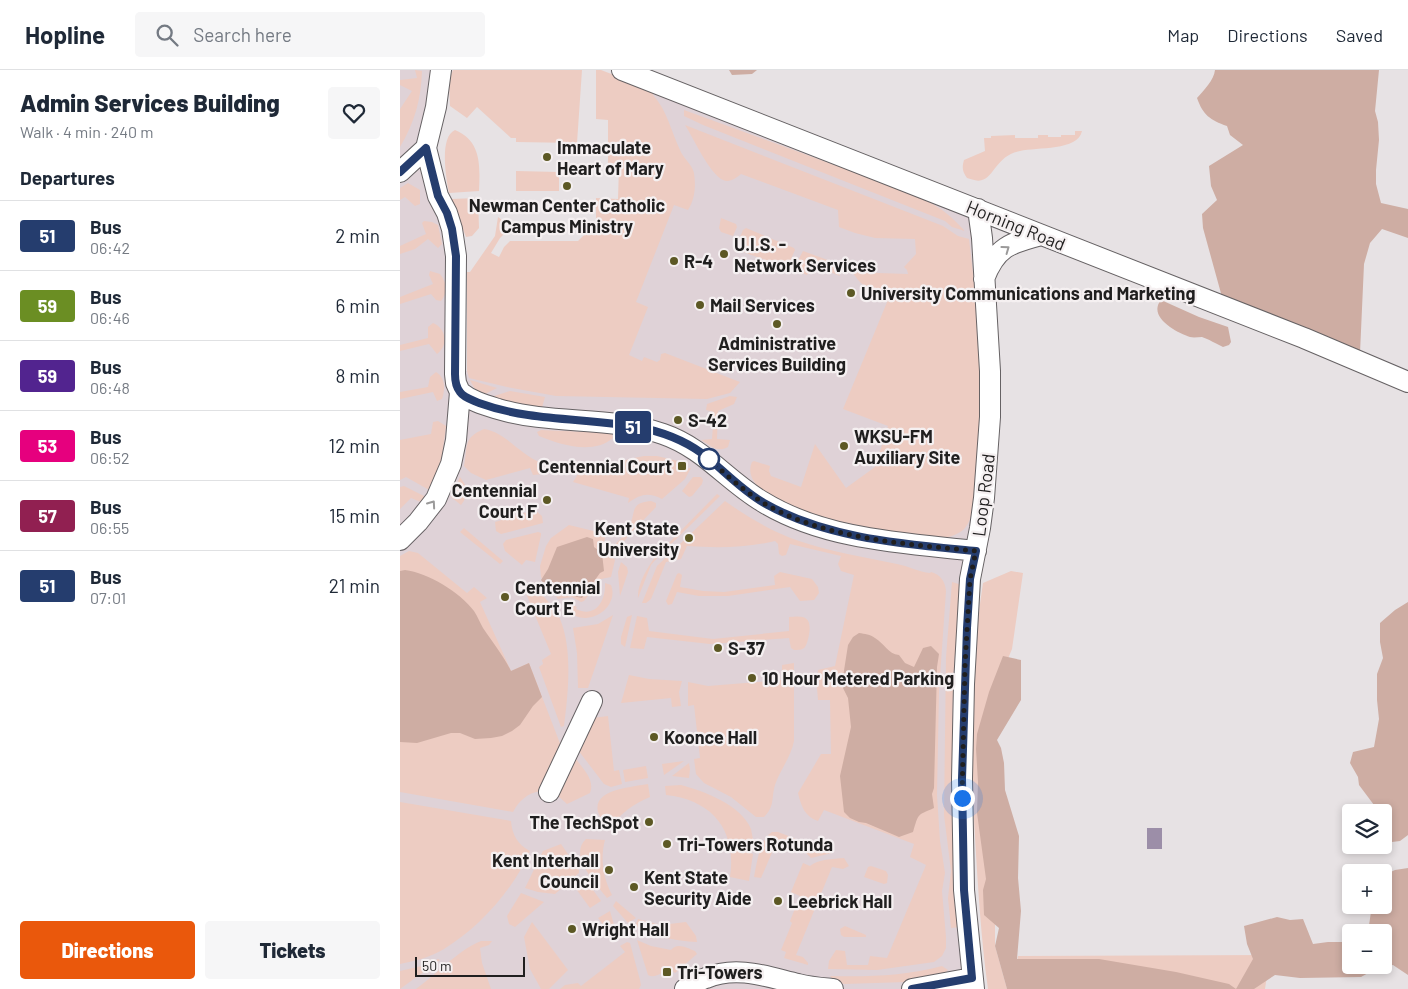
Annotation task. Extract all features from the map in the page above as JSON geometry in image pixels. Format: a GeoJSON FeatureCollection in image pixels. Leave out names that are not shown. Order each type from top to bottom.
{"type":"FeatureCollection","features":[{"type":"Feature","properties":{"kind":"street"},"geometry":{"type":"LineString","coordinates":[[400,540],[418,522],[436,499],[451,464],[456,440],[460,392],[455,374],[456,256],[452,229],[447,213],[438,196],[426,148],[436,107],[441,70]]}},
{"type":"Feature","properties":{"kind":"street","name":"Horning Road"},"geometry":{"type":"LineString","coordinates":[[622,70],[1304,338],[1408,382]]}},
{"type":"Feature","properties":{"kind":"street"},"geometry":{"type":"LineString","coordinates":[[400,172],[426,148]]}},
{"type":"Feature","properties":{"kind":"street","name":"Loop Road"},"geometry":{"type":"LineString","coordinates":[[973,983],[964,890],[962,779],[970,579],[976,551],[988,459],[990,417],[990,370],[978,210]]}},
{"type":"Feature","properties":{"kind":"street"},"geometry":{"type":"LineString","coordinates":[[984,279],[990,262],[1006,248],[1020,241],[1041,235]]}},
{"type":"Feature","properties":{"kind":"street"},"geometry":{"type":"LineString","coordinates":[[460,392],[468,398],[485,405],[530,417],[618,424],[664,434],[703,454],[725,475],[763,503],[793,517],[814,524],[863,537],[976,551]]}},
{"type":"Feature","properties":{"kind":"street"},"geometry":{"type":"LineString","coordinates":[[549,792],[592,701]]}},
{"type":"Feature","properties":{"kind":"street"},"geometry":{"type":"LineString","coordinates":[[685,989],[706,978],[725,981],[741,972],[758,974],[801,985],[833,989]]}},
{"type":"Feature","properties":{"kind":"street"},"geometry":{"type":"LineString","coordinates":[[912,989],[973,983]]}},
{"type":"Feature","properties":{"kind":"shaded area","name":"Kent State University"},"geometry":{"type":"Polygon","coordinates":[[[400,70],[441,70],[432,128],[447,213],[455,374],[467,371],[633,270],[647,80],[978,209],[990,371],[963,739],[974,989],[400,989],[400,70]]]}},
{"type":"Feature","properties":{"kind":"shaded area"},"geometry":{"type":"Polygon","coordinates":[[[415,70],[422,71],[419,101],[410,129],[400,147],[400,109],[412,91],[400,85],[400,80],[417,78],[415,70]]]}},
{"type":"Feature","properties":{"kind":"shaded area"},"geometry":{"type":"Polygon","coordinates":[[[453,70],[582,70],[577,143],[516,142],[516,138],[511,138],[477,107],[467,118],[450,106],[449,80],[453,70]]]}},
{"type":"Feature","properties":{"kind":"shaded area"},"geometry":{"type":"Polygon","coordinates":[[[596,70],[601,70],[653,90],[653,95],[665,114],[681,153],[693,170],[695,178],[695,188],[690,206],[688,210],[674,205],[636,302],[648,307],[629,355],[642,361],[644,357],[657,362],[660,360],[661,354],[665,353],[740,382],[730,393],[707,399],[556,396],[469,378],[467,371],[467,272],[470,272],[495,236],[498,217],[504,224],[505,233],[491,253],[499,257],[504,247],[510,241],[578,241],[584,235],[596,234],[596,198],[618,199],[619,167],[608,166],[608,120],[596,119],[596,70]]]}},
{"type":"Feature","properties":{"kind":"shaded area"},"geometry":{"type":"Polygon","coordinates":[[[729,70],[757,70],[752,74],[732,75],[729,70]]]}},
{"type":"Feature","properties":{"kind":"shaded area"},"geometry":{"type":"Polygon","coordinates":[[[1215,70],[1379,70],[1375,111],[1379,140],[1376,184],[1381,203],[1408,209],[1408,238],[1382,229],[1370,243],[1364,264],[1360,353],[1222,297],[1203,228],[1202,214],[1217,200],[1211,186],[1209,166],[1243,145],[1230,135],[1227,126],[1208,116],[1197,98],[1211,81],[1215,70]]]}},
{"type":"Feature","properties":{"kind":"shaded area"},"geometry":{"type":"Polygon","coordinates":[[[684,110],[922,198],[937,206],[965,231],[952,227],[945,221],[703,125],[684,116],[684,110]]]}},
{"type":"Feature","properties":{"kind":"shaded area"},"geometry":{"type":"Polygon","coordinates":[[[685,125],[943,226],[958,236],[969,239],[979,341],[979,426],[973,510],[969,522],[960,532],[947,537],[935,538],[848,523],[788,505],[766,493],[752,479],[752,462],[754,461],[770,466],[771,476],[801,487],[815,444],[846,488],[875,467],[888,426],[843,409],[890,295],[863,285],[852,272],[843,267],[844,264],[878,273],[908,274],[904,267],[916,254],[915,239],[875,238],[855,233],[839,227],[838,210],[741,174],[730,180],[723,180],[707,163],[685,125]]]}},
{"type":"Feature","properties":{"kind":"shaded area"},"geometry":{"type":"Polygon","coordinates":[[[455,130],[464,135],[475,148],[479,164],[479,191],[449,193],[445,168],[445,149],[450,134],[455,130]]]}},
{"type":"Feature","properties":{"kind":"shaded area"},"geometry":{"type":"Polygon","coordinates":[[[1075,131],[1082,131],[1073,142],[1065,145],[1012,153],[1001,161],[990,175],[982,180],[976,181],[967,178],[963,171],[964,160],[985,151],[984,138],[1015,135],[1015,138],[1038,138],[1038,135],[1061,137],[1061,135],[1075,135],[1075,131]]]}},
{"type":"Feature","properties":{"kind":"shaded area"},"geometry":{"type":"Polygon","coordinates":[[[516,171],[559,172],[559,191],[516,191],[516,171]]]}},
{"type":"Feature","properties":{"kind":"shaded area"},"geometry":{"type":"Polygon","coordinates":[[[408,183],[420,190],[420,204],[415,206],[405,197],[400,200],[400,188],[408,183]]]}},
{"type":"Feature","properties":{"kind":"shaded area"},"geometry":{"type":"Polygon","coordinates":[[[478,198],[479,228],[472,236],[466,237],[451,199],[478,198]]]}},
{"type":"Feature","properties":{"kind":"shaded area"},"geometry":{"type":"Polygon","coordinates":[[[721,218],[736,224],[737,227],[733,236],[721,232],[719,228],[721,218]]]}},
{"type":"Feature","properties":{"kind":"shaded area"},"geometry":{"type":"Polygon","coordinates":[[[424,221],[438,225],[442,244],[438,248],[428,239],[415,249],[400,254],[400,246],[426,234],[422,223],[424,221]]]}},
{"type":"Feature","properties":{"kind":"shaded area"},"geometry":{"type":"Polygon","coordinates":[[[746,228],[794,248],[795,250],[787,268],[735,249],[743,230],[746,228]]]}},
{"type":"Feature","properties":{"kind":"shaded area"},"geometry":{"type":"Polygon","coordinates":[[[803,251],[833,262],[840,276],[812,265],[807,275],[793,270],[803,251]]]}},
{"type":"Feature","properties":{"kind":"shaded area"},"geometry":{"type":"Polygon","coordinates":[[[430,271],[440,274],[444,281],[446,291],[441,301],[436,300],[431,294],[400,304],[400,297],[433,284],[429,275],[430,271]]]}},
{"type":"Feature","properties":{"kind":"shaded area"},"geometry":{"type":"Polygon","coordinates":[[[1161,300],[1199,317],[1228,327],[1231,342],[1223,347],[1202,337],[1190,337],[1171,328],[1165,323],[1158,312],[1161,300]]]}},
{"type":"Feature","properties":{"kind":"shaded area"},"geometry":{"type":"Polygon","coordinates":[[[433,323],[441,329],[444,337],[443,346],[437,354],[429,344],[400,351],[400,345],[428,338],[428,327],[433,323]]]}},
{"type":"Feature","properties":{"kind":"shaded area"},"geometry":{"type":"Polygon","coordinates":[[[436,372],[442,377],[443,381],[444,392],[442,399],[437,401],[433,392],[400,399],[400,392],[428,387],[430,377],[436,372]]]}},
{"type":"Feature","properties":{"kind":"shaded area"},"geometry":{"type":"Polygon","coordinates":[[[470,380],[497,388],[483,395],[474,388],[470,380]]]}},
{"type":"Feature","properties":{"kind":"shaded area"},"geometry":{"type":"Polygon","coordinates":[[[510,391],[545,397],[541,411],[491,397],[510,391]]]}},
{"type":"Feature","properties":{"kind":"shaded area"},"geometry":{"type":"Polygon","coordinates":[[[730,396],[737,397],[734,404],[718,411],[717,439],[730,440],[728,447],[717,449],[701,440],[712,439],[714,412],[706,410],[707,404],[730,396]]]}},
{"type":"Feature","properties":{"kind":"shaded area"},"geometry":{"type":"Polygon","coordinates":[[[438,421],[446,426],[441,464],[431,491],[406,477],[400,480],[400,440],[431,434],[433,422],[438,421]]]}},
{"type":"Feature","properties":{"kind":"shaded area"},"geometry":{"type":"Polygon","coordinates":[[[484,429],[500,435],[528,456],[541,463],[543,474],[533,475],[530,468],[486,480],[471,473],[464,466],[469,439],[484,429]]]}},
{"type":"Feature","properties":{"kind":"shaded area"},"geometry":{"type":"Polygon","coordinates":[[[541,430],[610,433],[613,438],[596,446],[577,447],[539,436],[537,432],[541,430]]]}},
{"type":"Feature","properties":{"kind":"shaded area"},"geometry":{"type":"Polygon","coordinates":[[[644,456],[657,456],[678,461],[676,466],[684,472],[691,468],[685,479],[662,499],[653,495],[645,495],[628,503],[629,498],[573,482],[580,471],[611,466],[644,456]]]}},
{"type":"Feature","properties":{"kind":"shaded area"},"geometry":{"type":"Polygon","coordinates":[[[460,477],[467,491],[466,498],[461,505],[451,497],[460,477]]]}},
{"type":"Feature","properties":{"kind":"shaded area"},"geometry":{"type":"Polygon","coordinates":[[[693,477],[701,477],[703,480],[702,484],[689,497],[682,491],[693,477]]]}},
{"type":"Feature","properties":{"kind":"shaded area"},"geometry":{"type":"Polygon","coordinates":[[[404,486],[426,497],[423,503],[411,498],[400,509],[400,487],[404,486]]]}},
{"type":"Feature","properties":{"kind":"shaded area"},"geometry":{"type":"Polygon","coordinates":[[[717,494],[720,496],[651,565],[638,598],[641,582],[655,557],[717,494]]]}},
{"type":"Feature","properties":{"kind":"shaded area"},"geometry":{"type":"Polygon","coordinates":[[[651,501],[656,503],[656,507],[628,536],[617,551],[612,547],[628,528],[635,508],[644,502],[651,501]]]}},
{"type":"Feature","properties":{"kind":"shaded area"},"geometry":{"type":"Polygon","coordinates":[[[725,501],[760,524],[790,538],[835,551],[931,572],[940,577],[945,584],[939,691],[937,795],[940,841],[945,873],[942,891],[946,948],[942,956],[934,962],[877,970],[828,969],[829,961],[836,950],[845,951],[847,965],[868,965],[870,956],[887,958],[926,865],[910,857],[914,844],[824,810],[818,821],[807,814],[799,798],[798,793],[821,754],[831,754],[830,700],[818,700],[817,688],[818,670],[835,666],[854,575],[841,571],[838,564],[841,556],[790,544],[786,555],[782,556],[779,554],[778,544],[775,541],[731,547],[687,546],[681,559],[666,562],[651,599],[646,603],[642,603],[657,566],[725,501]]]}},
{"type":"Feature","properties":{"kind":"shaded area"},"geometry":{"type":"Polygon","coordinates":[[[535,510],[542,516],[543,523],[501,534],[496,531],[495,522],[535,510]]]}},
{"type":"Feature","properties":{"kind":"shaded area"},"geometry":{"type":"Polygon","coordinates":[[[569,525],[606,534],[603,547],[615,560],[611,577],[601,579],[584,601],[581,602],[572,597],[558,599],[541,577],[540,566],[546,546],[551,538],[569,525]]]}},
{"type":"Feature","properties":{"kind":"shaded area"},"geometry":{"type":"Polygon","coordinates":[[[464,528],[503,561],[500,564],[460,532],[464,528]]]}},
{"type":"Feature","properties":{"kind":"shaded area"},"geometry":{"type":"Polygon","coordinates":[[[538,532],[541,535],[535,562],[526,560],[522,565],[505,551],[503,544],[506,540],[538,532]]]}},
{"type":"Feature","properties":{"kind":"shaded area"},"geometry":{"type":"Polygon","coordinates":[[[587,537],[593,539],[594,547],[602,553],[604,571],[600,573],[582,598],[550,591],[541,580],[557,547],[587,537]]]}},
{"type":"Feature","properties":{"kind":"shaded area"},"geometry":{"type":"Polygon","coordinates":[[[409,551],[418,553],[467,593],[474,587],[487,598],[480,602],[511,671],[529,663],[561,746],[541,791],[524,798],[513,812],[400,792],[400,556],[409,551]]]}},
{"type":"Feature","properties":{"kind":"shaded area"},"geometry":{"type":"Polygon","coordinates":[[[621,562],[627,567],[628,572],[620,596],[618,572],[621,562]]]}},
{"type":"Feature","properties":{"kind":"shaded area"},"geometry":{"type":"Polygon","coordinates":[[[405,570],[433,579],[461,597],[474,611],[511,671],[529,663],[542,697],[533,706],[520,725],[512,731],[502,736],[491,738],[475,739],[460,733],[451,733],[417,743],[400,742],[400,571],[405,570]]]}},
{"type":"Feature","properties":{"kind":"shaded area"},"geometry":{"type":"Polygon","coordinates":[[[1011,571],[1023,573],[1012,649],[982,721],[995,897],[995,946],[1007,989],[988,989],[983,951],[973,805],[973,678],[983,583],[1011,571]]]}},
{"type":"Feature","properties":{"kind":"shaded area"},"geometry":{"type":"Polygon","coordinates":[[[780,572],[812,579],[818,587],[819,593],[814,600],[800,601],[790,587],[728,596],[699,596],[677,592],[672,604],[668,605],[666,601],[679,573],[682,575],[680,587],[724,592],[775,585],[774,576],[780,572]]]}},
{"type":"Feature","properties":{"kind":"shaded area"},"geometry":{"type":"Polygon","coordinates":[[[952,582],[962,585],[953,687],[954,807],[961,927],[951,928],[948,898],[951,871],[944,815],[946,657],[952,582]]]}},
{"type":"Feature","properties":{"kind":"shaded area"},"geometry":{"type":"Polygon","coordinates":[[[531,583],[555,609],[567,644],[567,700],[564,726],[561,727],[539,667],[543,664],[542,660],[551,654],[523,586],[531,583]]]}},
{"type":"Feature","properties":{"kind":"shaded area"},"geometry":{"type":"Polygon","coordinates":[[[605,583],[611,585],[611,602],[599,614],[583,618],[574,615],[566,609],[566,607],[573,605],[577,607],[576,609],[583,611],[589,612],[594,610],[602,601],[605,583]]]}},
{"type":"Feature","properties":{"kind":"shaded area"},"geometry":{"type":"Polygon","coordinates":[[[1408,602],[1408,835],[1400,841],[1392,842],[1392,804],[1373,804],[1359,785],[1358,777],[1350,763],[1353,752],[1374,747],[1379,719],[1377,674],[1383,658],[1380,642],[1380,623],[1408,602]]]}},
{"type":"Feature","properties":{"kind":"shaded area"},"geometry":{"type":"Polygon","coordinates":[[[613,615],[588,688],[578,688],[577,653],[573,628],[598,624],[613,615]]]}},
{"type":"Feature","properties":{"kind":"shaded area"},"geometry":{"type":"Polygon","coordinates":[[[632,615],[625,647],[621,644],[621,637],[627,617],[632,615]]]}},
{"type":"Feature","properties":{"kind":"shaded area"},"geometry":{"type":"Polygon","coordinates":[[[637,616],[647,618],[649,631],[713,639],[789,631],[789,617],[799,616],[806,618],[810,629],[806,646],[799,650],[791,648],[789,638],[710,644],[647,637],[644,649],[630,648],[637,616]]]}},
{"type":"Feature","properties":{"kind":"shaded area"},"geometry":{"type":"Polygon","coordinates":[[[859,633],[867,634],[878,640],[892,653],[899,655],[905,663],[914,667],[923,648],[931,646],[939,654],[937,667],[934,788],[932,794],[934,808],[919,816],[913,832],[899,837],[850,818],[844,812],[840,776],[851,727],[848,698],[843,688],[843,677],[848,645],[853,637],[859,633]]]}},
{"type":"Feature","properties":{"kind":"shaded area"},"geometry":{"type":"Polygon","coordinates":[[[1003,656],[1021,660],[1021,700],[997,740],[1004,763],[1005,790],[1019,836],[1018,878],[1021,911],[1017,959],[1099,959],[1176,972],[1229,984],[1236,989],[1007,989],[995,946],[999,928],[984,915],[983,890],[986,879],[977,813],[976,749],[977,734],[989,692],[1003,656]]]}},
{"type":"Feature","properties":{"kind":"shaded area"},"geometry":{"type":"Polygon","coordinates":[[[794,663],[794,741],[775,785],[770,809],[764,817],[756,817],[731,797],[704,783],[696,774],[694,759],[700,758],[694,705],[688,706],[688,682],[708,686],[782,680],[782,665],[794,663]]]}},
{"type":"Feature","properties":{"kind":"shaded area"},"geometry":{"type":"Polygon","coordinates":[[[629,675],[649,679],[682,681],[679,692],[681,706],[672,707],[671,698],[621,703],[629,675]]]}},
{"type":"Feature","properties":{"kind":"shaded area"},"geometry":{"type":"Polygon","coordinates":[[[608,716],[614,771],[619,770],[622,784],[611,787],[604,784],[578,750],[593,718],[608,716]]]}},
{"type":"Feature","properties":{"kind":"shaded area"},"geometry":{"type":"Polygon","coordinates":[[[572,759],[576,759],[585,771],[590,779],[591,788],[590,793],[567,804],[557,795],[572,759]]]}},
{"type":"Feature","properties":{"kind":"shaded area"},"geometry":{"type":"Polygon","coordinates":[[[684,761],[664,775],[662,764],[684,761]]]}},
{"type":"Feature","properties":{"kind":"shaded area"},"geometry":{"type":"Polygon","coordinates":[[[689,763],[689,778],[672,776],[689,763]]]}},
{"type":"Feature","properties":{"kind":"shaded area"},"geometry":{"type":"Polygon","coordinates":[[[646,766],[648,778],[625,782],[623,770],[646,766]]]}},
{"type":"Feature","properties":{"kind":"shaded area"},"geometry":{"type":"Polygon","coordinates":[[[648,784],[650,797],[628,809],[610,828],[598,812],[598,804],[601,798],[624,788],[648,784]]]}},
{"type":"Feature","properties":{"kind":"shaded area"},"geometry":{"type":"Polygon","coordinates":[[[681,785],[721,800],[731,806],[746,820],[751,829],[754,845],[747,843],[744,851],[753,854],[749,881],[730,877],[730,845],[725,832],[709,811],[697,803],[666,795],[665,786],[681,785]]]}},
{"type":"Feature","properties":{"kind":"shaded area"},"geometry":{"type":"Polygon","coordinates":[[[400,802],[511,821],[516,839],[530,851],[505,893],[470,930],[439,952],[400,964],[400,802]]]}},
{"type":"Feature","properties":{"kind":"shaded area"},"geometry":{"type":"Polygon","coordinates":[[[1147,828],[1162,828],[1162,849],[1147,849],[1147,828]]]}},
{"type":"Feature","properties":{"kind":"shaded area"},"geometry":{"type":"Polygon","coordinates":[[[772,832],[778,832],[832,853],[811,858],[806,853],[777,841],[761,878],[754,877],[761,847],[772,832]]]}},
{"type":"Feature","properties":{"kind":"shaded area"},"geometry":{"type":"Polygon","coordinates":[[[586,839],[605,840],[603,868],[606,882],[612,895],[607,898],[591,877],[582,861],[581,846],[586,839]]]}},
{"type":"Feature","properties":{"kind":"shaded area"},"geometry":{"type":"Polygon","coordinates":[[[561,844],[579,870],[579,873],[555,894],[525,888],[543,851],[561,844]]]}},
{"type":"Feature","properties":{"kind":"shaded area"},"geometry":{"type":"Polygon","coordinates":[[[844,858],[849,866],[843,869],[832,867],[796,955],[803,957],[808,965],[784,958],[786,952],[781,950],[800,896],[791,892],[803,863],[810,866],[821,861],[844,858]]]}},
{"type":"Feature","properties":{"kind":"shaded area"},"geometry":{"type":"Polygon","coordinates":[[[871,866],[886,871],[888,875],[887,883],[884,884],[864,877],[868,867],[871,866]]]}},
{"type":"Feature","properties":{"kind":"shaded area"},"geometry":{"type":"Polygon","coordinates":[[[1408,868],[1408,975],[1393,965],[1392,924],[1369,924],[1371,914],[1392,914],[1392,871],[1408,868]]]}},
{"type":"Feature","properties":{"kind":"shaded area"},"geometry":{"type":"Polygon","coordinates":[[[582,879],[588,883],[601,901],[590,908],[574,886],[582,879]]]}},
{"type":"Feature","properties":{"kind":"shaded area"},"geometry":{"type":"Polygon","coordinates":[[[521,893],[544,902],[515,927],[509,924],[507,916],[521,893]]]}},
{"type":"Feature","properties":{"kind":"shaded area"},"geometry":{"type":"Polygon","coordinates":[[[616,901],[636,918],[628,923],[613,906],[616,901]]]}},
{"type":"Feature","properties":{"kind":"shaded area"},"geometry":{"type":"Polygon","coordinates":[[[610,911],[615,928],[612,936],[598,918],[610,911]]]}},
{"type":"Feature","properties":{"kind":"shaded area"},"geometry":{"type":"Polygon","coordinates":[[[1277,917],[1290,920],[1303,919],[1313,944],[1342,942],[1342,974],[1366,974],[1361,977],[1300,978],[1275,975],[1254,989],[1236,989],[1253,959],[1247,944],[1244,926],[1277,917]]]}},
{"type":"Feature","properties":{"kind":"shaded area"},"geometry":{"type":"Polygon","coordinates":[[[638,919],[661,925],[686,922],[696,936],[697,942],[673,939],[650,933],[635,926],[638,919]]]}},
{"type":"Feature","properties":{"kind":"shaded area"},"geometry":{"type":"Polygon","coordinates":[[[532,922],[568,970],[549,989],[541,989],[530,969],[524,937],[532,922]]]}},
{"type":"Feature","properties":{"kind":"shaded area"},"geometry":{"type":"Polygon","coordinates":[[[845,926],[866,935],[866,937],[844,937],[841,935],[840,929],[845,926]]]}},
{"type":"Feature","properties":{"kind":"shaded area"},"geometry":{"type":"Polygon","coordinates":[[[637,940],[651,946],[671,950],[676,946],[682,946],[695,951],[697,954],[675,973],[669,968],[659,975],[651,976],[648,975],[637,940]]]}},
{"type":"Feature","properties":{"kind":"shaded area"},"geometry":{"type":"Polygon","coordinates":[[[481,941],[492,941],[489,945],[480,948],[482,963],[491,989],[416,989],[455,957],[481,941]]]}},
{"type":"Feature","properties":{"kind":"shaded area"},"geometry":{"type":"Polygon","coordinates":[[[627,942],[630,943],[640,980],[641,985],[639,989],[560,989],[565,985],[578,983],[581,986],[625,952],[620,946],[627,942]]]}},
{"type":"Feature","properties":{"kind":"shaded area"},"geometry":{"type":"Polygon","coordinates":[[[1270,955],[1265,989],[1012,989],[1018,956],[1270,955]]]}},
{"type":"Feature","properties":{"kind":"shaded area"},"geometry":{"type":"Polygon","coordinates":[[[438,959],[440,960],[400,989],[400,971],[426,965],[438,959]]]}},
{"type":"Feature","properties":{"kind":"shaded area"},"geometry":{"type":"Polygon","coordinates":[[[942,966],[948,970],[945,973],[907,982],[844,984],[834,981],[830,976],[886,975],[915,972],[942,966]]]}},
{"type":"Feature","properties":{"kind":"bus line","name":"51"},"geometry":{"type":"LineString","coordinates":[[400,172],[426,148],[438,196],[447,213],[452,229],[456,256],[455,374],[460,392],[468,398],[485,405],[530,417],[618,424],[664,434],[703,454],[725,475],[763,503],[793,517],[863,537],[976,551],[970,579],[964,684],[962,779],[965,912],[972,978],[912,989]]}},
{"type":"Feature","properties":{"kind":"place","name":"Immaculate Heart of Mary"},"geometry":{"type":"Point","coordinates":[547,157]}},
{"type":"Feature","properties":{"kind":"place","name":"Newman Center Catholic Campus Ministry"},"geometry":{"type":"Point","coordinates":[567,186]}},
{"type":"Feature","properties":{"kind":"place","name":"U.I.S. - Network Services"},"geometry":{"type":"Point","coordinates":[724,254]}},
{"type":"Feature","properties":{"kind":"place","name":"R-4"},"geometry":{"type":"Point","coordinates":[674,261]}},
{"type":"Feature","properties":{"kind":"place","name":"University Communications and Marketing"},"geometry":{"type":"Point","coordinates":[851,293]}},
{"type":"Feature","properties":{"kind":"place","name":"Mail Services"},"geometry":{"type":"Point","coordinates":[700,305]}},
{"type":"Feature","properties":{"kind":"place","name":"Administrative Services Building"},"geometry":{"type":"Point","coordinates":[777,324]}},
{"type":"Feature","properties":{"kind":"place","name":"S-42"},"geometry":{"type":"Point","coordinates":[678,420]}},
{"type":"Feature","properties":{"kind":"place","name":"WKSU-FM Auxiliary Site"},"geometry":{"type":"Point","coordinates":[844,446]}},
{"type":"Feature","properties":{"kind":"place","name":"Centennial Court"},"geometry":{"type":"Point","coordinates":[682,466]}},
{"type":"Feature","properties":{"kind":"place","name":"Centennial Court F"},"geometry":{"type":"Point","coordinates":[547,500]}},
{"type":"Feature","properties":{"kind":"place","name":"Kent State University"},"geometry":{"type":"Point","coordinates":[689,538]}},
{"type":"Feature","properties":{"kind":"place","name":"Centennial Court E"},"geometry":{"type":"Point","coordinates":[505,597]}},
{"type":"Feature","properties":{"kind":"place","name":"S-37"},"geometry":{"type":"Point","coordinates":[718,648]}},
{"type":"Feature","properties":{"kind":"place","name":"10 Hour Metered Parking"},"geometry":{"type":"Point","coordinates":[752,678]}},
{"type":"Feature","properties":{"kind":"place","name":"Koonce Hall"},"geometry":{"type":"Point","coordinates":[654,737]}},
{"type":"Feature","properties":{"kind":"place","name":"The TechSpot"},"geometry":{"type":"Point","coordinates":[649,822]}},
{"type":"Feature","properties":{"kind":"place","name":"Tri-Towers Rotunda"},"geometry":{"type":"Point","coordinates":[667,844]}},
{"type":"Feature","properties":{"kind":"place","name":"Kent Interhall Council"},"geometry":{"type":"Point","coordinates":[609,870]}},
{"type":"Feature","properties":{"kind":"place","name":"Kent State Security Aide"},"geometry":{"type":"Point","coordinates":[634,887]}},
{"type":"Feature","properties":{"kind":"place","name":"Leebrick Hall"},"geometry":{"type":"Point","coordinates":[778,901]}},
{"type":"Feature","properties":{"kind":"place","name":"Wright Hall"},"geometry":{"type":"Point","coordinates":[572,929]}},
{"type":"Feature","properties":{"kind":"place","name":"Tri-Towers"},"geometry":{"type":"Point","coordinates":[667,972]}},
{"type":"Feature","properties":{"kind":"route"},"geometry":{"type":"LineString","coordinates":[[709,459],[725,475],[763,503],[793,517],[863,537],[976,551],[970,579],[965,665],[962,798]]}}]}
